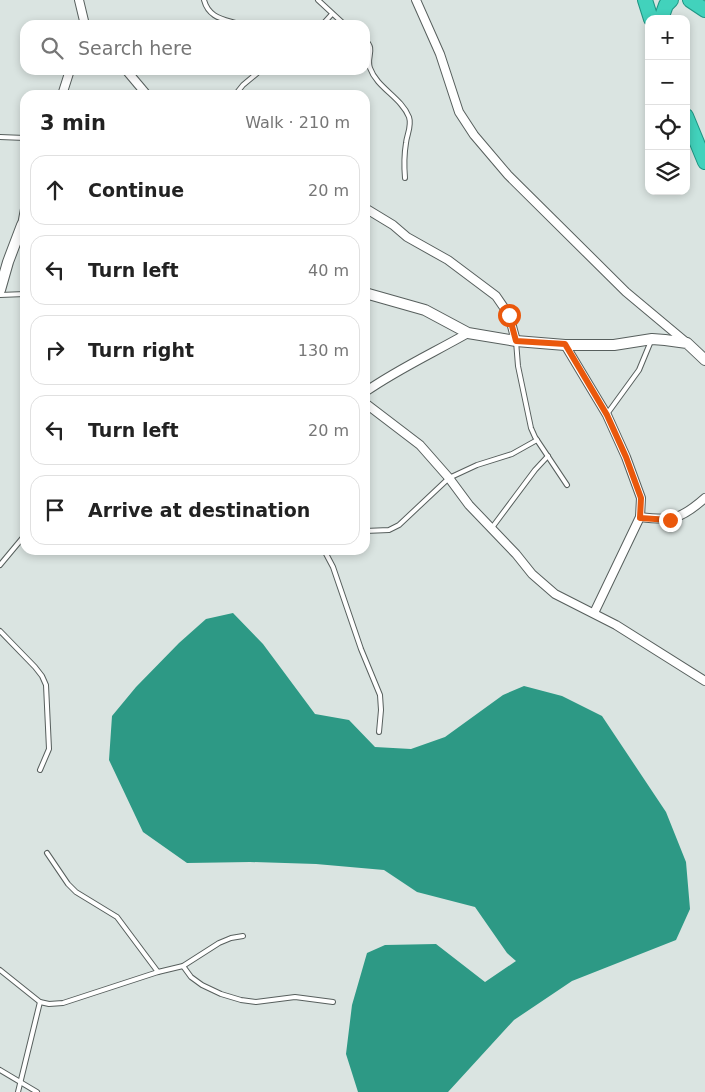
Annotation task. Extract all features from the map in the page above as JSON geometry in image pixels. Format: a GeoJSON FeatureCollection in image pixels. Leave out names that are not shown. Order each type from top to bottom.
{"type":"FeatureCollection","features":[{"type":"Feature","properties":{"kind":"highway"},"geometry":{"type":"LineString","coordinates":[[645,0],[650,15]]}},
{"type":"Feature","properties":{"kind":"highway"},"geometry":{"type":"LineString","coordinates":[[662,15],[666,5],[671,0]]}},
{"type":"Feature","properties":{"kind":"highway"},"geometry":{"type":"LineString","coordinates":[[690,0],[705,10]]}},
{"type":"Feature","properties":{"kind":"highway"},"geometry":{"type":"LineString","coordinates":[[690,126],[705,162]]}},
{"type":"Feature","properties":{"kind":"street"},"geometry":{"type":"LineString","coordinates":[[79,0],[85,20]]}},
{"type":"Feature","properties":{"kind":"street"},"geometry":{"type":"LineString","coordinates":[[416,0],[440,54],[459,112],[474,136],[508,175],[626,292],[688,343],[705,360]]}},
{"type":"Feature","properties":{"kind":"street"},"geometry":{"type":"LineString","coordinates":[[64,90],[68,75]]}},
{"type":"Feature","properties":{"kind":"street"},"geometry":{"type":"LineString","coordinates":[[130,75],[144,90]]}},
{"type":"Feature","properties":{"kind":"street"},"geometry":{"type":"LineString","coordinates":[[370,211],[393,225],[407,237],[448,260],[496,296],[509,315],[516,341]]}},
{"type":"Feature","properties":{"kind":"street"},"geometry":{"type":"LineString","coordinates":[[0,290],[4,260],[20,231]]}},
{"type":"Feature","properties":{"kind":"street"},"geometry":{"type":"LineString","coordinates":[[370,294],[425,310],[468,333],[516,341],[614,345],[652,339],[688,343]]}},
{"type":"Feature","properties":{"kind":"street"},"geometry":{"type":"LineString","coordinates":[[370,389],[424,356],[468,333]]}},
{"type":"Feature","properties":{"kind":"street"},"geometry":{"type":"LineString","coordinates":[[565,344],[607,415],[626,457],[641,498],[640,518],[594,613]]}},
{"type":"Feature","properties":{"kind":"street"},"geometry":{"type":"LineString","coordinates":[[370,407],[420,445],[449,478],[469,505],[516,554],[532,574],[555,594],[572,604],[594,613],[705,681]]}},
{"type":"Feature","properties":{"kind":"street"},"geometry":{"type":"LineString","coordinates":[[640,518],[670,520],[684,514],[705,498]]}},
{"type":"Feature","properties":{"kind":"lane"},"geometry":{"type":"LineString","coordinates":[[204,0],[211,14],[224,20]]}},
{"type":"Feature","properties":{"kind":"lane"},"geometry":{"type":"LineString","coordinates":[[318,0],[339,20]]}},
{"type":"Feature","properties":{"kind":"lane"},"geometry":{"type":"LineString","coordinates":[[327,20],[332,14]]}},
{"type":"Feature","properties":{"kind":"lane"},"geometry":{"type":"LineString","coordinates":[[370,68],[376,78],[399,101],[409,116],[410,126],[405,155],[405,178]]}},
{"type":"Feature","properties":{"kind":"lane"},"geometry":{"type":"LineString","coordinates":[[239,90],[255,75]]}},
{"type":"Feature","properties":{"kind":"lane"},"geometry":{"type":"LineString","coordinates":[[0,137],[20,138]]}},
{"type":"Feature","properties":{"kind":"lane"},"geometry":{"type":"LineString","coordinates":[[0,295],[20,294]]}},
{"type":"Feature","properties":{"kind":"lane"},"geometry":{"type":"LineString","coordinates":[[607,415],[639,370],[652,339]]}},
{"type":"Feature","properties":{"kind":"lane"},"geometry":{"type":"LineString","coordinates":[[516,341],[523,393],[531,428],[536,440],[567,485]]}},
{"type":"Feature","properties":{"kind":"lane"},"geometry":{"type":"LineString","coordinates":[[370,530],[389,530],[399,525],[449,478],[477,465],[512,454],[536,440]]}},
{"type":"Feature","properties":{"kind":"lane"},"geometry":{"type":"LineString","coordinates":[[491,529],[535,470],[548,456]]}},
{"type":"Feature","properties":{"kind":"lane"},"geometry":{"type":"LineString","coordinates":[[0,565],[20,541]]}},
{"type":"Feature","properties":{"kind":"lane"},"geometry":{"type":"LineString","coordinates":[[327,555],[333,567],[380,695],[379,732]]}},
{"type":"Feature","properties":{"kind":"lane"},"geometry":{"type":"LineString","coordinates":[[0,631],[35,667],[46,685],[49,749],[40,770]]}},
{"type":"Feature","properties":{"kind":"lane"},"geometry":{"type":"LineString","coordinates":[[47,853],[68,884],[76,892],[117,917],[158,972]]}},
{"type":"Feature","properties":{"kind":"lane"},"geometry":{"type":"LineString","coordinates":[[0,970],[40,1002],[49,1004],[63,1003],[158,972],[183,966],[219,943],[243,936]]}},
{"type":"Feature","properties":{"kind":"lane"},"geometry":{"type":"LineString","coordinates":[[183,966],[191,977],[202,985],[221,994],[241,1000],[256,1002],[295,997],[333,1002]]}},
{"type":"Feature","properties":{"kind":"lane"},"geometry":{"type":"LineString","coordinates":[[18,1092],[40,1002]]}},
{"type":"Feature","properties":{"kind":"lane"},"geometry":{"type":"LineString","coordinates":[[0,1070],[37,1092]]}},
{"type":"Feature","properties":{"kind":"shaded area"},"geometry":{"type":"Polygon","coordinates":[[[233,613],[263,644],[315,714],[349,720],[375,747],[411,749],[445,737],[503,695],[524,686],[562,696],[602,716],[666,812],[686,862],[690,909],[676,940],[572,981],[514,1020],[448,1092],[358,1092],[346,1054],[352,1005],[367,953],[385,945],[436,944],[485,982],[516,961],[507,953],[475,907],[417,892],[384,870],[316,864],[187,863],[143,832],[109,760],[112,716],[136,687],[179,643],[206,619],[233,613]]]}},
{"type":"Feature","properties":{"kind":"route"},"geometry":{"type":"LineString","coordinates":[[509,315],[516,341],[565,344],[607,415],[626,457],[641,498],[640,518],[670,520]]}}]}
